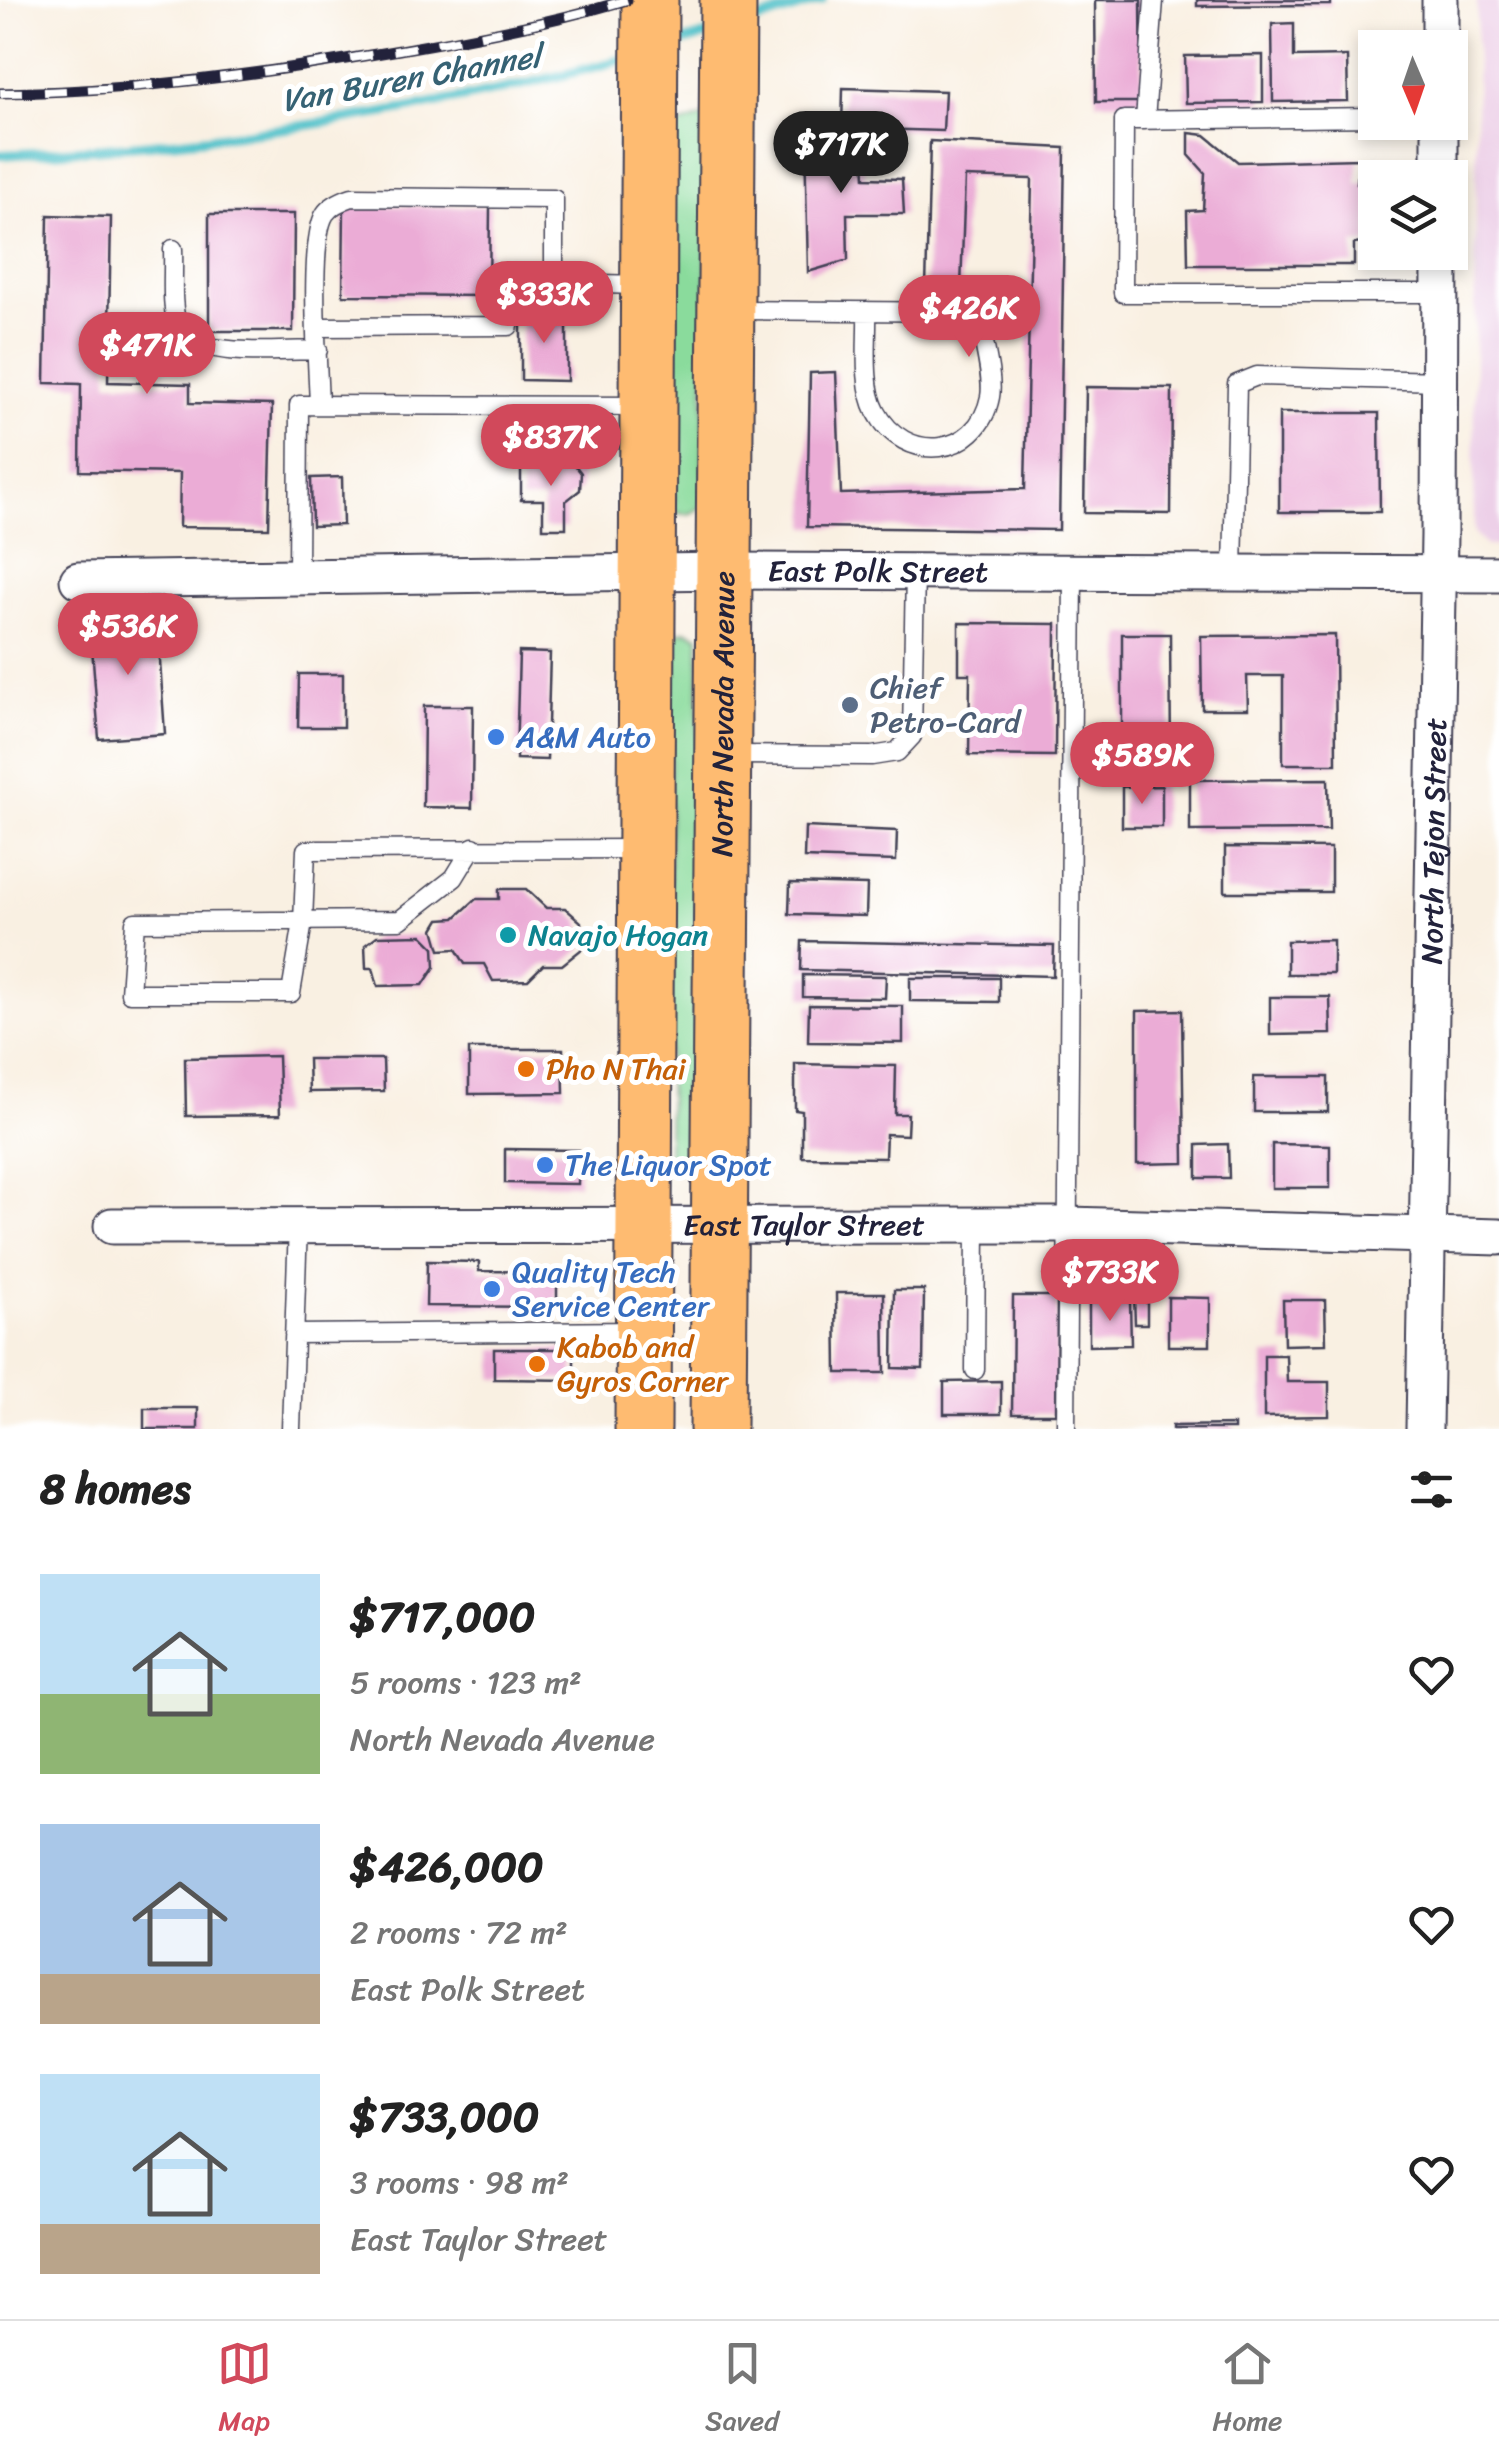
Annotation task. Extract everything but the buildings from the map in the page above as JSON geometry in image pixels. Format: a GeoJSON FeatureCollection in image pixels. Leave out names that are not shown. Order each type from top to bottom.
{"type":"FeatureCollection","features":[{"type":"Feature","properties":{"kind":"main road"},"geometry":{"type":"LineString","coordinates":[[643,1429],[650,0]]}},
{"type":"Feature","properties":{"kind":"main road","name":"North Nevada Avenue"},"geometry":{"type":"LineString","coordinates":[[718,1429],[728,0]]}},
{"type":"Feature","properties":{"kind":"street"},"geometry":{"type":"LineString","coordinates":[[1440,0],[1440,30]]}},
{"type":"Feature","properties":{"kind":"street","name":"North Tejon Street"},"geometry":{"type":"LineString","coordinates":[[1424,1429],[1440,270]]}},
{"type":"Feature","properties":{"kind":"street","name":"East Polk Street"},"geometry":{"type":"LineString","coordinates":[[78,580],[726,571],[1499,574]]}},
{"type":"Feature","properties":{"kind":"street","name":"East Taylor Street"},"geometry":{"type":"LineString","coordinates":[[112,1226],[976,1224],[1499,1237]]}},
{"type":"Feature","properties":{"kind":"lane"},"geometry":{"type":"LineString","coordinates":[[1146,120],[1154,0]]}},
{"type":"Feature","properties":{"kind":"lane"},"geometry":{"type":"LineString","coordinates":[[1358,118],[1124,120],[1123,293],[1440,294]]}},
{"type":"Feature","properties":{"kind":"lane"},"geometry":{"type":"LineString","coordinates":[[319,405],[318,244],[324,214],[338,202],[352,197],[554,199],[554,283]]}},
{"type":"Feature","properties":{"kind":"lane"},"geometry":{"type":"LineString","coordinates":[[173,248],[178,328],[189,342],[206,348],[318,350]]}},
{"type":"Feature","properties":{"kind":"lane"},"geometry":{"type":"LineString","coordinates":[[317,327],[509,326],[510,302],[554,283],[648,284]]}},
{"type":"Feature","properties":{"kind":"lane"},"geometry":{"type":"LineString","coordinates":[[727,310],[867,311],[978,312],[991,394],[979,428],[951,446],[922,448],[893,436],[874,408],[867,311]]}},
{"type":"Feature","properties":{"kind":"lane"},"geometry":{"type":"LineString","coordinates":[[1233,572],[1236,384],[1257,376],[1440,381]]}},
{"type":"Feature","properties":{"kind":"lane"},"geometry":{"type":"LineString","coordinates":[[298,577],[299,405],[648,406]]}},
{"type":"Feature","properties":{"kind":"lane"},"geometry":{"type":"LineString","coordinates":[[724,755],[872,756],[897,752],[912,736],[915,571]]}},
{"type":"Feature","properties":{"kind":"lane"},"geometry":{"type":"LineString","coordinates":[[1066,1429],[1073,572]]}},
{"type":"Feature","properties":{"kind":"lane"},"geometry":{"type":"LineString","coordinates":[[473,848],[454,878],[400,920],[303,922],[135,922],[130,993],[290,993],[303,922],[306,850],[473,848],[646,849]]}},
{"type":"Feature","properties":{"kind":"lane"},"geometry":{"type":"LineString","coordinates":[[975,1370],[976,1224]]}},
{"type":"Feature","properties":{"kind":"lane"},"geometry":{"type":"LineString","coordinates":[[292,1429],[298,1225]]}},
{"type":"Feature","properties":{"kind":"lane"},"geometry":{"type":"LineString","coordinates":[[294,1334],[643,1331]]}},
{"type":"Feature","properties":{"kind":"shaded area"},"geometry":{"type":"Polygon","coordinates":[[[1477,0],[1499,0],[1499,546],[1486,546],[1474,532],[1477,0]]]}},
{"type":"Feature","properties":{"kind":"green space"},"geometry":{"type":"Polygon","coordinates":[[[709,115],[702,506],[683,514],[675,512],[666,129],[709,115]]]}},
{"type":"Feature","properties":{"kind":"green space"},"geometry":{"type":"Polygon","coordinates":[[[687,631],[699,636],[693,1168],[684,1170],[668,1163],[671,640],[676,633],[687,631]]]}},
{"type":"Feature","properties":{"kind":"waterway","name":"Van Buren Channel"},"geometry":{"type":"LineString","coordinates":[[743,25],[822,0]]}},
{"type":"Feature","properties":{"kind":"waterway","name":"Van Buren Channel"},"geometry":{"type":"LineString","coordinates":[[666,47],[712,34]]}},
{"type":"Feature","properties":{"kind":"waterway","name":"Van Buren Channel"},"geometry":{"type":"LineString","coordinates":[[0,155],[160,143],[320,123],[479,94],[635,56]]}},
{"type":"Feature","properties":{"kind":"railway"},"geometry":{"type":"LineString","coordinates":[[0,93],[134,86],[269,71],[494,33],[627,0]]}},
{"type":"Feature","properties":{"kind":"place","name":"Chief Petro-Card"},"geometry":{"type":"Point","coordinates":[850,705]}},
{"type":"Feature","properties":{"kind":"place","name":"A&M Auto"},"geometry":{"type":"Point","coordinates":[496,737]}},
{"type":"Feature","properties":{"kind":"place","name":"Navajo Hogan"},"geometry":{"type":"Point","coordinates":[508,935]}},
{"type":"Feature","properties":{"kind":"place","name":"Pho N Thai"},"geometry":{"type":"Point","coordinates":[526,1069]}},
{"type":"Feature","properties":{"kind":"place","name":"The Liquor Spot"},"geometry":{"type":"Point","coordinates":[545,1165]}},
{"type":"Feature","properties":{"kind":"place","name":"Quality Tech Service Center"},"geometry":{"type":"Point","coordinates":[492,1289]}},
{"type":"Feature","properties":{"kind":"place","name":"Kabob and Gyros Corner"},"geometry":{"type":"Point","coordinates":[537,1364]}}]}
